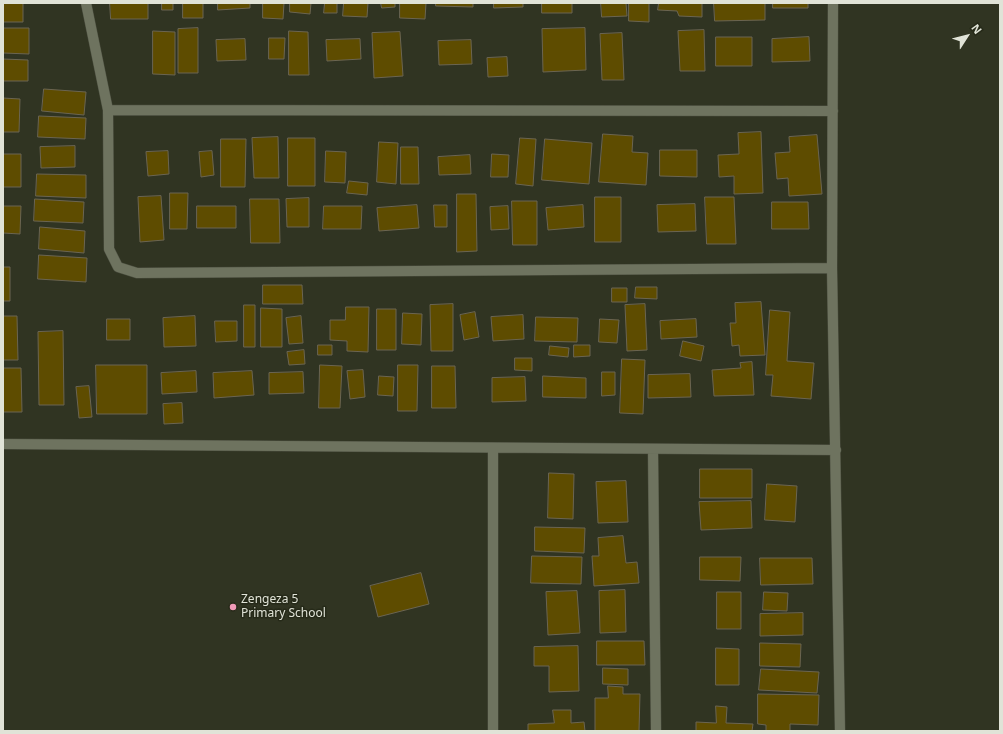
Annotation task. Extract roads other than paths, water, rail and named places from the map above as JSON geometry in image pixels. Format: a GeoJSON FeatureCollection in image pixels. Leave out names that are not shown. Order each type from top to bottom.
{"type":"FeatureCollection","features":[{"type":"Feature","properties":{"kind":"street"},"geometry":{"type":"LineString","coordinates":[[86,3],[108,110],[109,249],[118,267],[137,273],[832,268]]}},
{"type":"Feature","properties":{"kind":"street"},"geometry":{"type":"LineString","coordinates":[[834,3],[832,268],[840,731]]}},
{"type":"Feature","properties":{"kind":"street"},"geometry":{"type":"LineString","coordinates":[[108,110],[833,111]]}},
{"type":"Feature","properties":{"kind":"street"},"geometry":{"type":"LineString","coordinates":[[3,444],[653,450],[836,450]]}},
{"type":"Feature","properties":{"kind":"street"},"geometry":{"type":"LineString","coordinates":[[493,448],[493,731]]}},
{"type":"Feature","properties":{"kind":"street"},"geometry":{"type":"LineString","coordinates":[[653,450],[656,731]]}},
{"type":"Feature","properties":{"kind":"place","name":"Zengeza 5 Primary School"},"geometry":{"type":"Point","coordinates":[233,607]}}]}
